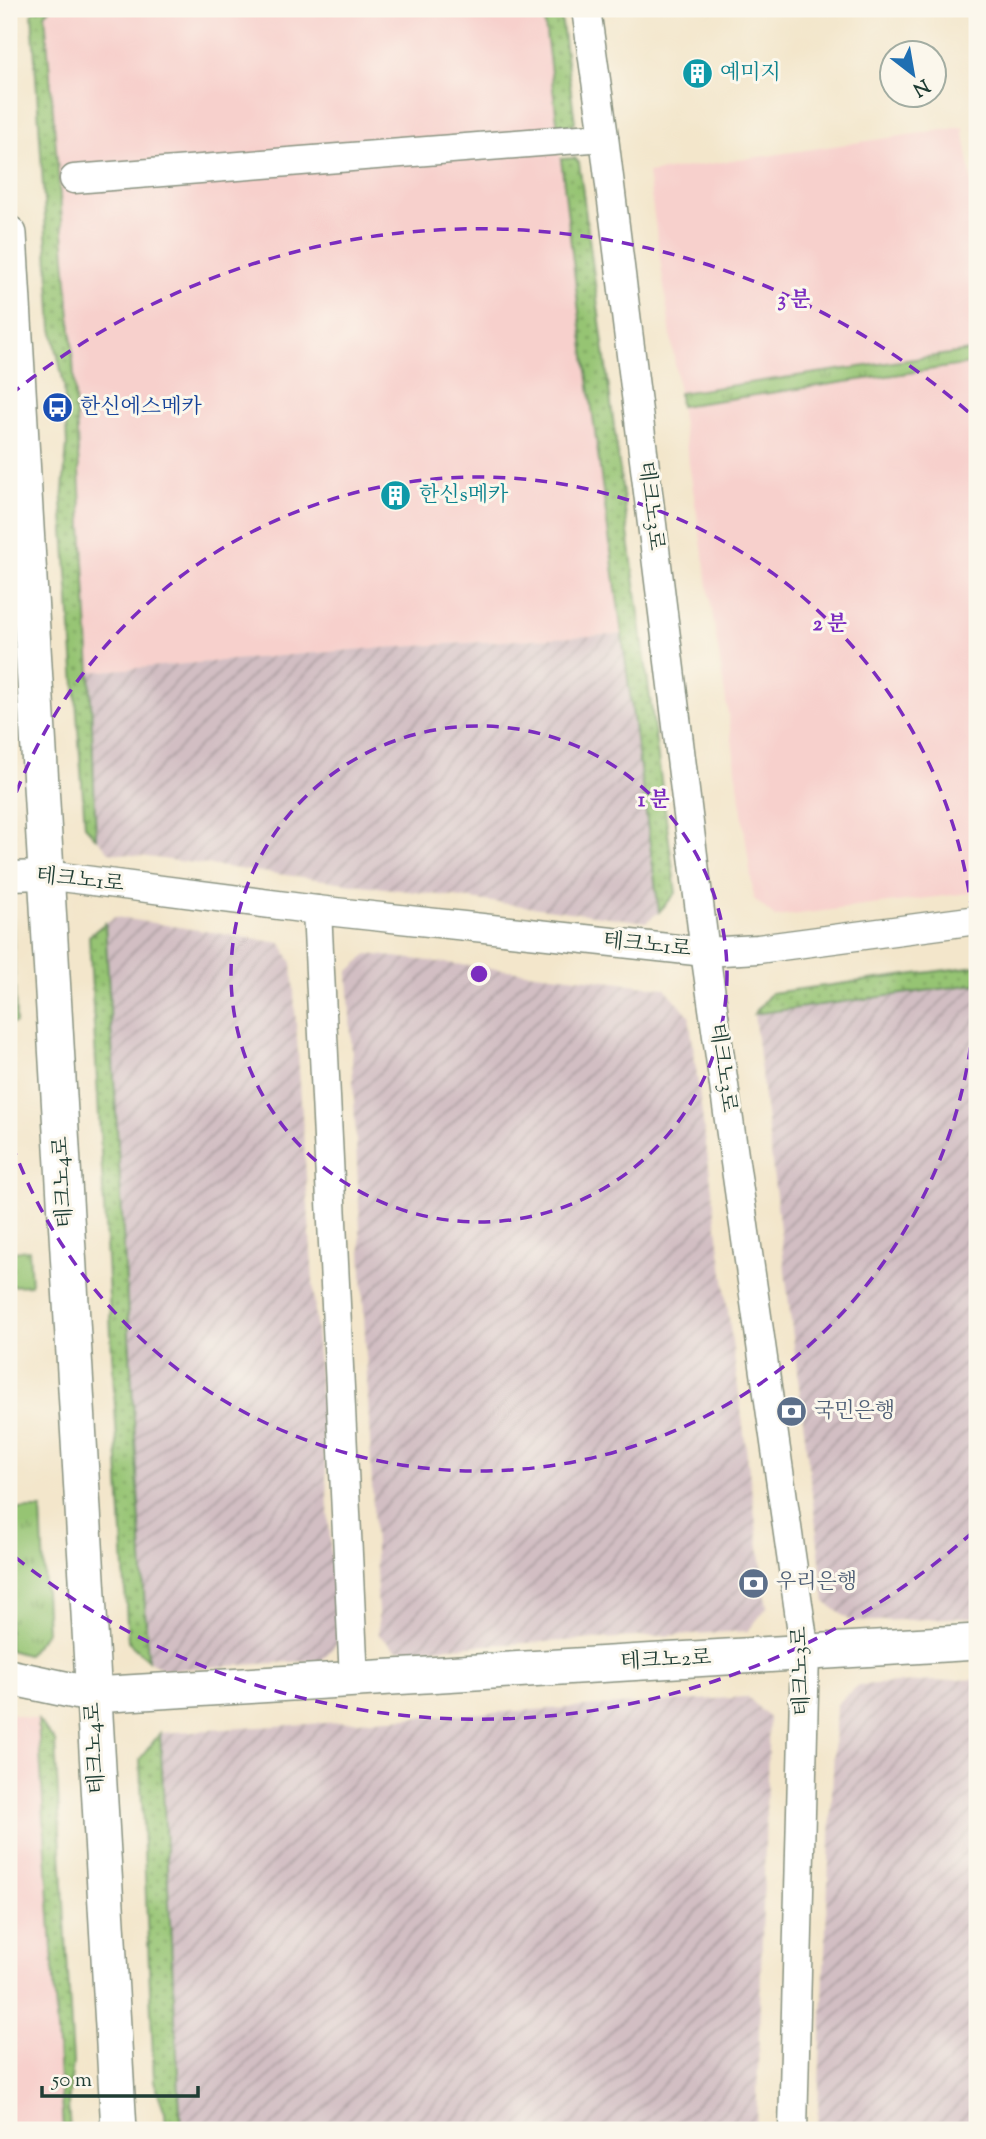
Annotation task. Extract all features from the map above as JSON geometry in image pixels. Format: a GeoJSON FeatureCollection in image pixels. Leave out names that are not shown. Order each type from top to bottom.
{"type":"FeatureCollection","features":[{"type":"Feature","properties":{"kind":"main road","name":"테크노4로"},"geometry":{"type":"LineString","coordinates":[[9,234],[119,2130]]}},
{"type":"Feature","properties":{"kind":"main road","name":"테크노2로"},"geometry":{"type":"LineString","coordinates":[[9,1677],[93,1695],[977,1642]]}},
{"type":"Feature","properties":{"kind":"street","name":"테크노3로"},"geometry":{"type":"LineString","coordinates":[[586,9],[705,952],[805,1653],[793,2130]]}},
{"type":"Feature","properties":{"kind":"street"},"geometry":{"type":"LineString","coordinates":[[74,179],[604,137]]}},
{"type":"Feature","properties":{"kind":"street","name":"테크노1로"},"geometry":{"type":"LineString","coordinates":[[9,876],[46,875],[317,910],[705,952],[758,949],[977,920]]}},
{"type":"Feature","properties":{"kind":"street"},"geometry":{"type":"LineString","coordinates":[[317,910],[354,1679]]}},
{"type":"Feature","properties":{"kind":"shaded area"},"geometry":{"type":"Polygon","coordinates":[[[50,9],[543,9],[578,304],[624,634],[365,649],[90,672],[72,342],[45,14],[50,9]]]}},
{"type":"Feature","properties":{"kind":"shaded area"},"geometry":{"type":"Polygon","coordinates":[[[963,127],[977,214],[977,350],[679,393],[648,173],[963,127]]]}},
{"type":"Feature","properties":{"kind":"shaded area"},"geometry":{"type":"Polygon","coordinates":[[[977,363],[977,892],[775,917],[754,899],[680,406],[977,363]]]}},
{"type":"Feature","properties":{"kind":"shaded area"},"geometry":{"type":"Polygon","coordinates":[[[624,634],[659,912],[646,922],[109,852],[96,838],[90,672],[365,649],[624,634]]]}},
{"type":"Feature","properties":{"kind":"shaded area"},"geometry":{"type":"Polygon","coordinates":[[[115,917],[281,943],[292,963],[337,1643],[322,1660],[164,1670],[148,1660],[105,923],[115,917]]]}},
{"type":"Feature","properties":{"kind":"shaded area"},"geometry":{"type":"Polygon","coordinates":[[[368,954],[665,988],[689,1015],[767,1607],[748,1631],[397,1650],[379,1635],[348,972],[368,954]]]}},
{"type":"Feature","properties":{"kind":"shaded area"},"geometry":{"type":"Polygon","coordinates":[[[977,984],[977,1617],[852,1622],[825,1602],[754,1014],[977,984]]]}},
{"type":"Feature","properties":{"kind":"shaded area"},"geometry":{"type":"Polygon","coordinates":[[[977,1679],[977,2130],[817,2130],[836,1705],[858,1685],[977,1679]]]}},
{"type":"Feature","properties":{"kind":"shaded area"},"geometry":{"type":"Polygon","coordinates":[[[748,1697],[769,1718],[756,2130],[181,2130],[160,1733],[748,1697]]]}},
{"type":"Feature","properties":{"kind":"shaded area"},"geometry":{"type":"Polygon","coordinates":[[[9,1713],[38,1720],[63,2130],[9,2130],[9,1713]]]}},
{"type":"Feature","properties":{"kind":"green space"},"geometry":{"type":"Polygon","coordinates":[[[37,9],[50,9],[45,14],[72,342],[96,838],[85,826],[62,502],[67,445],[64,385],[52,328],[32,13],[37,9]]]}},
{"type":"Feature","properties":{"kind":"green space"},"geometry":{"type":"Polygon","coordinates":[[[543,9],[560,9],[575,122],[570,128],[558,129],[543,9]]]}},
{"type":"Feature","properties":{"kind":"green space"},"geometry":{"type":"Polygon","coordinates":[[[575,158],[579,163],[676,893],[659,912],[561,159],[575,158]]]}},
{"type":"Feature","properties":{"kind":"green space"},"geometry":{"type":"Polygon","coordinates":[[[977,350],[977,363],[680,406],[679,393],[977,350]]]}},
{"type":"Feature","properties":{"kind":"green space"},"geometry":{"type":"Polygon","coordinates":[[[9,913],[12,916],[16,1023],[9,1024],[9,913]]]}},
{"type":"Feature","properties":{"kind":"green space"},"geometry":{"type":"Polygon","coordinates":[[[105,923],[148,1660],[128,1642],[89,936],[105,923]]]}},
{"type":"Feature","properties":{"kind":"green space"},"geometry":{"type":"Polygon","coordinates":[[[977,966],[977,984],[754,1014],[771,993],[977,966]]]}},
{"type":"Feature","properties":{"kind":"green space"},"geometry":{"type":"Polygon","coordinates":[[[29,1250],[31,1285],[9,1286],[9,1252],[29,1250]]]}},
{"type":"Feature","properties":{"kind":"green space"},"geometry":{"type":"Polygon","coordinates":[[[9,1509],[41,1509],[47,1632],[27,1655],[9,1650],[9,1509]]]}},
{"type":"Feature","properties":{"kind":"green space"},"geometry":{"type":"Polygon","coordinates":[[[38,1720],[55,1741],[73,2063],[68,2105],[70,2130],[63,2130],[38,1720]]]}},
{"type":"Feature","properties":{"kind":"green space"},"geometry":{"type":"Polygon","coordinates":[[[160,1733],[181,2130],[166,2130],[165,2113],[154,2081],[140,1759],[160,1733]]]}},
{"type":"Feature","properties":{"kind":"place","name":"예미지"},"geometry":{"type":"Point","coordinates":[697,74]}},
{"type":"Feature","properties":{"kind":"place","name":"한신에스메카"},"geometry":{"type":"Point","coordinates":[57,408]}},
{"type":"Feature","properties":{"kind":"place","name":"한신s메카"},"geometry":{"type":"Point","coordinates":[396,496]}},
{"type":"Feature","properties":{"kind":"place","name":"국민은행"},"geometry":{"type":"Point","coordinates":[791,1412]}},
{"type":"Feature","properties":{"kind":"place","name":"우리은행"},"geometry":{"type":"Point","coordinates":[753,1583]}}]}
